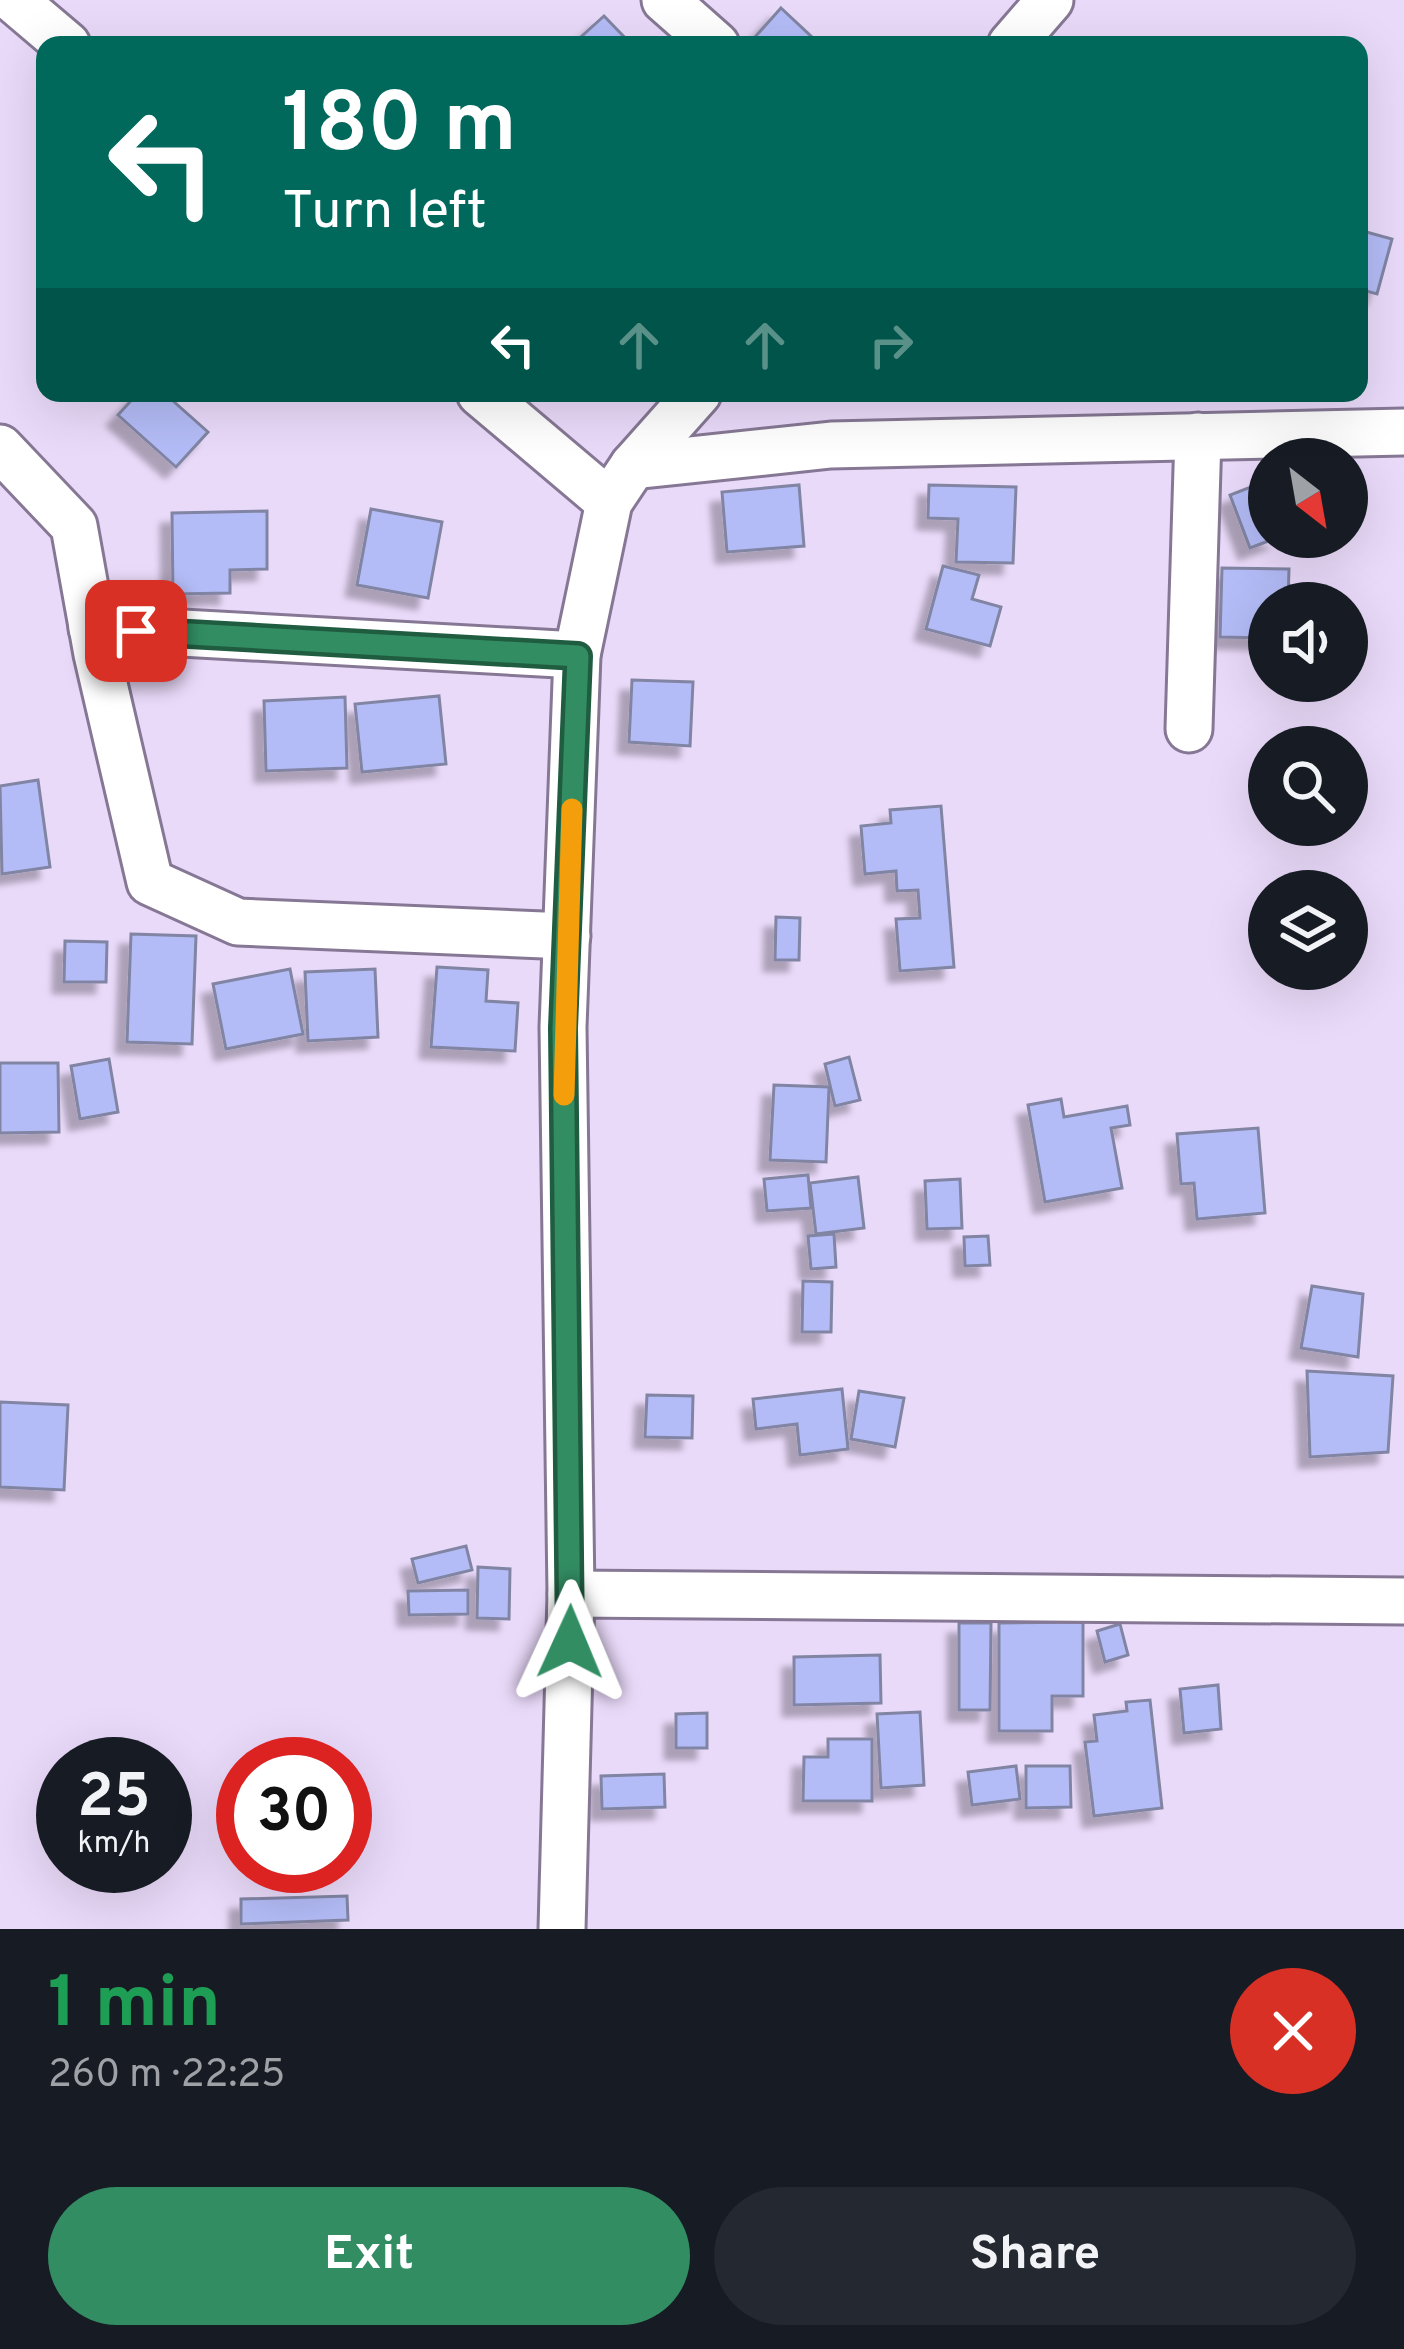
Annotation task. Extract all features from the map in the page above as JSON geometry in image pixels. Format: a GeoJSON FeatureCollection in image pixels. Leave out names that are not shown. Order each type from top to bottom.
{"type":"FeatureCollection","features":[{"type":"Feature","properties":{"kind":"street"},"geometry":{"type":"LineString","coordinates":[[14,0],[56,36]]}},
{"type":"Feature","properties":{"kind":"street"},"geometry":{"type":"LineString","coordinates":[[665,0],[706,36]]}},
{"type":"Feature","properties":{"kind":"street"},"geometry":{"type":"LineString","coordinates":[[1019,36],[1050,0]]}},
{"type":"Feature","properties":{"kind":"street"},"geometry":{"type":"LineString","coordinates":[[494,402],[621,484],[831,445],[1404,432]]}},
{"type":"Feature","properties":{"kind":"street"},"geometry":{"type":"LineString","coordinates":[[562,1929],[572,1594],[563,1028],[578,656],[621,484],[690,402]]}},
{"type":"Feature","properties":{"kind":"street"},"geometry":{"type":"LineString","coordinates":[[1189,729],[1198,436]]}},
{"type":"Feature","properties":{"kind":"street"},"geometry":{"type":"LineString","coordinates":[[0,448],[74,526],[92,628],[150,882],[238,922],[568,936]]}},
{"type":"Feature","properties":{"kind":"street"},"geometry":{"type":"LineString","coordinates":[[92,628],[578,656]]}},
{"type":"Feature","properties":{"kind":"street"},"geometry":{"type":"LineString","coordinates":[[572,1594],[1404,1601]]}},
{"type":"Feature","properties":{"kind":"building"},"geometry":{"type":"Polygon","coordinates":[[[781,8],[811,36],[756,36],[781,8]]]}},
{"type":"Feature","properties":{"kind":"building"},"geometry":{"type":"Polygon","coordinates":[[[604,16],[623,36],[582,36],[604,16]]]}},
{"type":"Feature","properties":{"kind":"building"},"geometry":{"type":"Polygon","coordinates":[[[1368,232],[1392,239],[1377,294],[1368,292],[1368,232]]]}},
{"type":"Feature","properties":{"kind":"building"},"geometry":{"type":"Polygon","coordinates":[[[130,402],[174,402],[208,432],[176,467],[118,415],[130,402]]]}},
{"type":"Feature","properties":{"kind":"building"},"geometry":{"type":"Polygon","coordinates":[[[799,485],[804,546],[727,552],[722,492],[799,485]]]}},
{"type":"Feature","properties":{"kind":"building"},"geometry":{"type":"Polygon","coordinates":[[[929,485],[1016,487],[1013,563],[956,562],[958,519],[928,518],[929,485]]]}},
{"type":"Feature","properties":{"kind":"building"},"geometry":{"type":"Polygon","coordinates":[[[1248,488],[1248,543],[1230,495],[1248,488]]]}},
{"type":"Feature","properties":{"kind":"building"},"geometry":{"type":"Polygon","coordinates":[[[371,509],[442,522],[428,598],[357,585],[371,509]]]}},
{"type":"Feature","properties":{"kind":"building"},"geometry":{"type":"Polygon","coordinates":[[[267,511],[267,569],[230,570],[230,593],[173,594],[172,513],[267,511]]]}},
{"type":"Feature","properties":{"kind":"building"},"geometry":{"type":"Polygon","coordinates":[[[943,566],[979,575],[972,599],[1001,607],[990,646],[926,629],[943,566]]]}},
{"type":"Feature","properties":{"kind":"building"},"geometry":{"type":"Polygon","coordinates":[[[1222,568],[1289,569],[1289,582],[1248,582],[1248,638],[1220,637],[1222,568]]]}},
{"type":"Feature","properties":{"kind":"building"},"geometry":{"type":"Polygon","coordinates":[[[632,680],[693,682],[690,746],[629,742],[632,680]]]}},
{"type":"Feature","properties":{"kind":"building"},"geometry":{"type":"Polygon","coordinates":[[[439,696],[446,764],[362,772],[355,704],[439,696]]]}},
{"type":"Feature","properties":{"kind":"building"},"geometry":{"type":"Polygon","coordinates":[[[345,697],[347,768],[266,771],[264,701],[345,697]]]}},
{"type":"Feature","properties":{"kind":"building"},"geometry":{"type":"Polygon","coordinates":[[[38,780],[50,867],[2,874],[0,786],[38,780]]]}},
{"type":"Feature","properties":{"kind":"building"},"geometry":{"type":"Polygon","coordinates":[[[941,806],[954,967],[900,971],[896,919],[920,918],[918,890],[897,891],[896,871],[865,874],[861,826],[891,823],[890,810],[941,806]]]}},
{"type":"Feature","properties":{"kind":"building"},"geometry":{"type":"Polygon","coordinates":[[[776,917],[800,918],[799,960],[775,960],[776,917]]]}},
{"type":"Feature","properties":{"kind":"building"},"geometry":{"type":"Polygon","coordinates":[[[131,934],[196,936],[192,1044],[127,1042],[131,934]]]}},
{"type":"Feature","properties":{"kind":"building"},"geometry":{"type":"Polygon","coordinates":[[[65,941],[107,942],[106,982],[64,982],[65,941]]]}},
{"type":"Feature","properties":{"kind":"building"},"geometry":{"type":"Polygon","coordinates":[[[437,967],[488,970],[486,1001],[518,1003],[515,1051],[431,1047],[437,967]]]}},
{"type":"Feature","properties":{"kind":"building"},"geometry":{"type":"Polygon","coordinates":[[[290,969],[303,1034],[226,1049],[213,984],[290,969]]]}},
{"type":"Feature","properties":{"kind":"building"},"geometry":{"type":"Polygon","coordinates":[[[375,969],[378,1037],[308,1041],[305,972],[375,969]]]}},
{"type":"Feature","properties":{"kind":"building"},"geometry":{"type":"Polygon","coordinates":[[[849,1057],[860,1100],[835,1106],[825,1064],[849,1057]]]}},
{"type":"Feature","properties":{"kind":"building"},"geometry":{"type":"Polygon","coordinates":[[[109,1059],[118,1112],[80,1119],[71,1066],[109,1059]]]}},
{"type":"Feature","properties":{"kind":"building"},"geometry":{"type":"Polygon","coordinates":[[[0,1063],[58,1063],[59,1132],[0,1133],[0,1063]]]}},
{"type":"Feature","properties":{"kind":"building"},"geometry":{"type":"Polygon","coordinates":[[[774,1085],[829,1087],[826,1162],[770,1160],[774,1085]]]}},
{"type":"Feature","properties":{"kind":"building"},"geometry":{"type":"Polygon","coordinates":[[[1061,1099],[1064,1117],[1127,1106],[1130,1125],[1111,1128],[1122,1188],[1045,1202],[1028,1105],[1061,1099]]]}},
{"type":"Feature","properties":{"kind":"building"},"geometry":{"type":"Polygon","coordinates":[[[1258,1128],[1265,1213],[1197,1219],[1194,1183],[1181,1184],[1177,1134],[1258,1128]]]}},
{"type":"Feature","properties":{"kind":"building"},"geometry":{"type":"Polygon","coordinates":[[[808,1175],[811,1208],[767,1211],[764,1179],[808,1175]]]}},
{"type":"Feature","properties":{"kind":"building"},"geometry":{"type":"Polygon","coordinates":[[[858,1177],[864,1228],[816,1234],[810,1183],[858,1177]]]}},
{"type":"Feature","properties":{"kind":"building"},"geometry":{"type":"Polygon","coordinates":[[[960,1179],[962,1228],[927,1229],[925,1181],[960,1179]]]}},
{"type":"Feature","properties":{"kind":"building"},"geometry":{"type":"Polygon","coordinates":[[[834,1234],[836,1267],[811,1269],[808,1236],[834,1234]]]}},
{"type":"Feature","properties":{"kind":"building"},"geometry":{"type":"Polygon","coordinates":[[[988,1236],[990,1265],[965,1266],[964,1237],[988,1236]]]}},
{"type":"Feature","properties":{"kind":"building"},"geometry":{"type":"Polygon","coordinates":[[[803,1281],[832,1282],[831,1332],[802,1332],[803,1281]]]}},
{"type":"Feature","properties":{"kind":"building"},"geometry":{"type":"Polygon","coordinates":[[[1312,1286],[1363,1294],[1358,1357],[1301,1348],[1312,1286]]]}},
{"type":"Feature","properties":{"kind":"building"},"geometry":{"type":"Polygon","coordinates":[[[1307,1371],[1393,1376],[1388,1452],[1310,1457],[1307,1371]]]}},
{"type":"Feature","properties":{"kind":"building"},"geometry":{"type":"Polygon","coordinates":[[[842,1389],[848,1449],[800,1455],[797,1424],[756,1429],[753,1399],[842,1389]]]}},
{"type":"Feature","properties":{"kind":"building"},"geometry":{"type":"Polygon","coordinates":[[[859,1391],[904,1398],[895,1447],[851,1439],[859,1391]]]}},
{"type":"Feature","properties":{"kind":"building"},"geometry":{"type":"Polygon","coordinates":[[[647,1395],[693,1396],[692,1438],[645,1437],[647,1395]]]}},
{"type":"Feature","properties":{"kind":"building"},"geometry":{"type":"Polygon","coordinates":[[[0,1402],[68,1405],[64,1490],[0,1487],[0,1402]]]}},
{"type":"Feature","properties":{"kind":"building"},"geometry":{"type":"Polygon","coordinates":[[[466,1546],[472,1570],[418,1583],[412,1559],[466,1546]]]}},
{"type":"Feature","properties":{"kind":"building"},"geometry":{"type":"Polygon","coordinates":[[[478,1567],[510,1569],[509,1619],[477,1618],[478,1567]]]}},
{"type":"Feature","properties":{"kind":"building"},"geometry":{"type":"Polygon","coordinates":[[[468,1590],[468,1614],[409,1615],[408,1591],[468,1590]]]}},
{"type":"Feature","properties":{"kind":"building"},"geometry":{"type":"Polygon","coordinates":[[[1083,1622],[1083,1696],[1052,1696],[1052,1731],[999,1731],[999,1623],[1083,1622]]]}},
{"type":"Feature","properties":{"kind":"building"},"geometry":{"type":"Polygon","coordinates":[[[959,1623],[991,1623],[990,1710],[959,1710],[959,1623]]]}},
{"type":"Feature","properties":{"kind":"building"},"geometry":{"type":"Polygon","coordinates":[[[1120,1624],[1128,1655],[1105,1662],[1097,1631],[1120,1624]]]}},
{"type":"Feature","properties":{"kind":"building"},"geometry":{"type":"Polygon","coordinates":[[[880,1655],[881,1703],[794,1705],[794,1657],[880,1655]]]}},
{"type":"Feature","properties":{"kind":"building"},"geometry":{"type":"Polygon","coordinates":[[[1218,1685],[1221,1729],[1184,1733],[1180,1689],[1218,1685]]]}},
{"type":"Feature","properties":{"kind":"building"},"geometry":{"type":"Polygon","coordinates":[[[1150,1700],[1162,1808],[1094,1816],[1085,1742],[1097,1741],[1094,1715],[1127,1711],[1126,1702],[1150,1700]]]}},
{"type":"Feature","properties":{"kind":"building"},"geometry":{"type":"Polygon","coordinates":[[[920,1712],[924,1785],[881,1788],[877,1714],[920,1712]]]}},
{"type":"Feature","properties":{"kind":"building"},"geometry":{"type":"Polygon","coordinates":[[[707,1713],[707,1748],[676,1748],[676,1714],[707,1713]]]}},
{"type":"Feature","properties":{"kind":"building"},"geometry":{"type":"Polygon","coordinates":[[[828,1739],[872,1739],[872,1801],[803,1801],[804,1757],[828,1757],[828,1739]]]}},
{"type":"Feature","properties":{"kind":"building"},"geometry":{"type":"Polygon","coordinates":[[[1016,1766],[1020,1799],[972,1805],[968,1772],[1016,1766]]]}},
{"type":"Feature","properties":{"kind":"building"},"geometry":{"type":"Polygon","coordinates":[[[1026,1766],[1070,1766],[1071,1807],[1026,1808],[1026,1766]]]}},
{"type":"Feature","properties":{"kind":"building"},"geometry":{"type":"Polygon","coordinates":[[[664,1774],[665,1807],[602,1809],[601,1776],[664,1774]]]}},
{"type":"Feature","properties":{"kind":"building"},"geometry":{"type":"Polygon","coordinates":[[[347,1896],[348,1920],[241,1924],[241,1899],[347,1896]]]}},
{"type":"Feature","properties":{"kind":"slow traffic"},"geometry":{"type":"LineString","coordinates":[[564,1095],[572,809]]}},
{"type":"Feature","properties":{"kind":"route"},"geometry":{"type":"LineString","coordinates":[[136,631],[578,656],[563,1028],[570,1642]]}}]}
